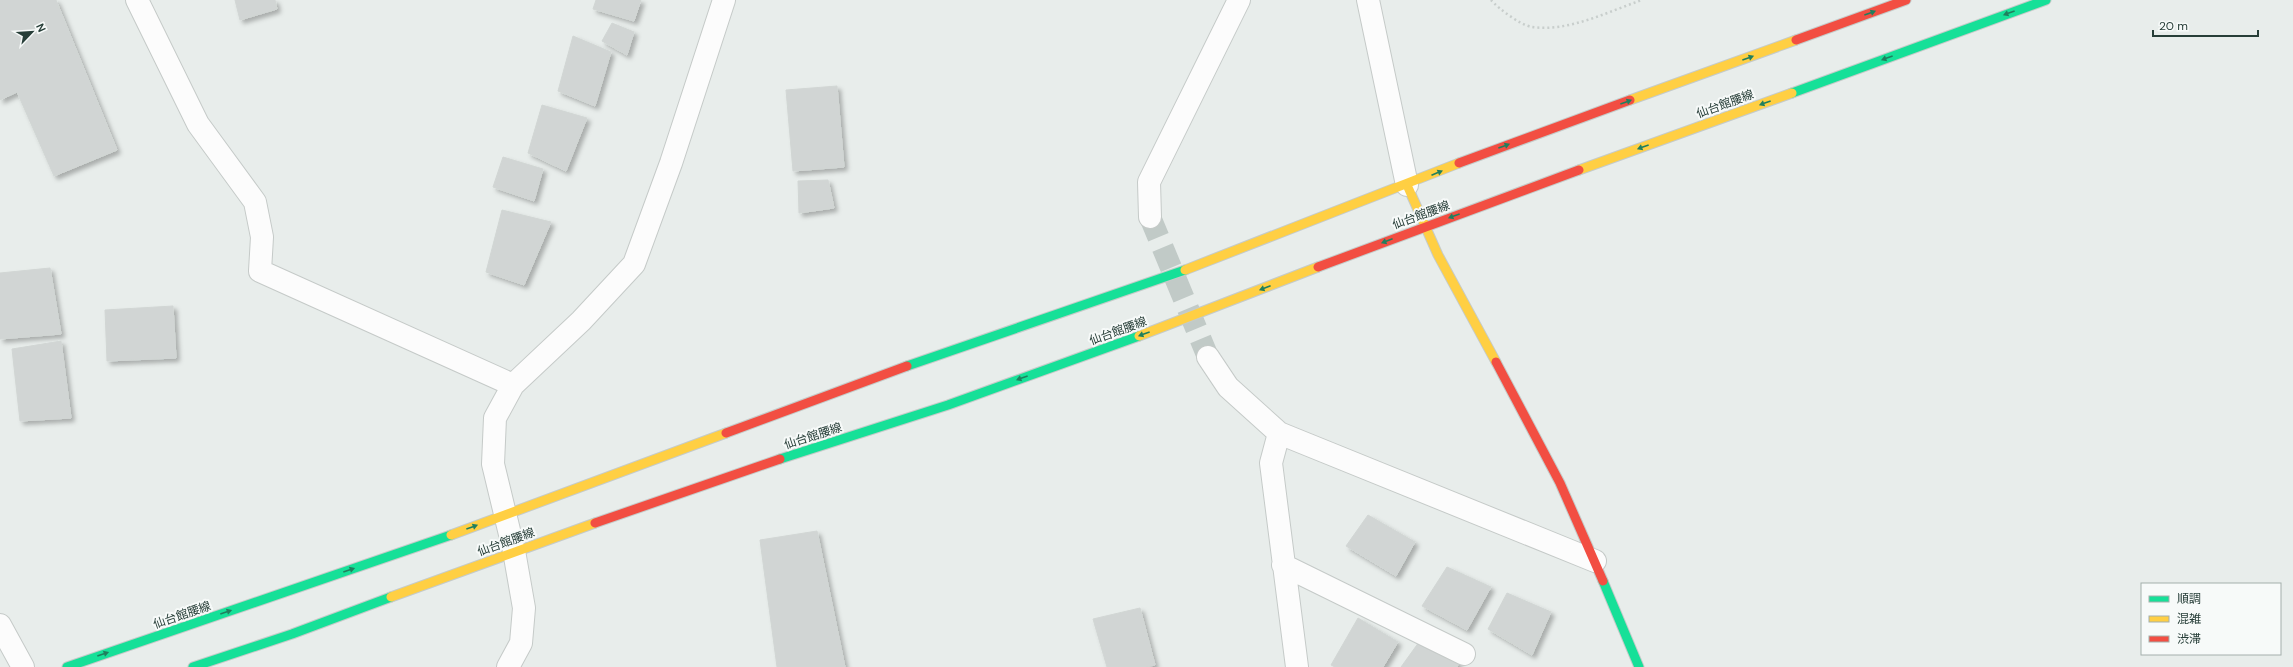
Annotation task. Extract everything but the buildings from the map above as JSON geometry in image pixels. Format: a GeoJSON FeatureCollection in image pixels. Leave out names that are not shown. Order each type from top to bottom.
{"type":"FeatureCollection","features":[{"type":"Feature","properties":{"kind":"main road","name":"仙台館腰線"},"geometry":{"type":"LineString","coordinates":[[66,667],[504,515],[959,347],[1192,268],[1407,185],[1467,160],[1906,0]]}},
{"type":"Feature","properties":{"kind":"main road","name":"仙台館腰線"},"geometry":{"type":"LineString","coordinates":[[193,667],[292,634],[514,551],[743,471],[962,400],[1152,331],[1423,227],[2046,0]]}},
{"type":"Feature","properties":{"kind":"main road"},"geometry":{"type":"LineString","coordinates":[[1407,185],[1423,227],[1547,458],[1595,560],[1639,667]]}},
{"type":"Feature","properties":{"kind":"street"},"geometry":{"type":"LineString","coordinates":[[137,0],[198,124],[255,202],[262,237],[260,271],[513,385]]}},
{"type":"Feature","properties":{"kind":"street"},"geometry":{"type":"LineString","coordinates":[[508,667],[521,643],[524,608],[514,551],[504,515],[493,464],[495,418],[513,385],[581,321],[634,264],[671,163],[724,0]]}},
{"type":"Feature","properties":{"kind":"street"},"geometry":{"type":"LineString","coordinates":[[1150,217],[1149,182],[1239,0]]}},
{"type":"Feature","properties":{"kind":"street"},"geometry":{"type":"LineString","coordinates":[[1368,0],[1407,185]]}},
{"type":"Feature","properties":{"kind":"street"},"geometry":{"type":"LineString","coordinates":[[1208,357],[1228,387],[1279,433],[1595,560]]}},
{"type":"Feature","properties":{"kind":"street"},"geometry":{"type":"LineString","coordinates":[[1279,433],[1271,463],[1297,667]]}},
{"type":"Feature","properties":{"kind":"street"},"geometry":{"type":"LineString","coordinates":[[1283,565],[1464,654]]}},
{"type":"Feature","properties":{"kind":"street"},"geometry":{"type":"LineString","coordinates":[[0,625],[23,667]]}},
{"type":"Feature","properties":{"kind":"path"},"geometry":{"type":"LineString","coordinates":[[1491,0],[1499,9],[1530,27],[1566,26],[1642,0]]}},
{"type":"Feature","properties":{"kind":"tunnel"},"geometry":{"type":"LineString","coordinates":[[1150,217],[1208,357]]}},
{"type":"Feature","properties":{"kind":"traffic: fast"},"geometry":{"type":"LineString","coordinates":[[1792,93],[2046,0]]}},
{"type":"Feature","properties":{"kind":"traffic: fast"},"geometry":{"type":"LineString","coordinates":[[907,366],[1185,270]]}},
{"type":"Feature","properties":{"kind":"traffic: fast"},"geometry":{"type":"LineString","coordinates":[[780,459],[948,405],[1139,336]]}},
{"type":"Feature","properties":{"kind":"traffic: fast"},"geometry":{"type":"LineString","coordinates":[[67,667],[451,535]]}},
{"type":"Feature","properties":{"kind":"traffic: fast"},"geometry":{"type":"LineString","coordinates":[[1603,581],[1639,667]]}},
{"type":"Feature","properties":{"kind":"traffic: fast"},"geometry":{"type":"LineString","coordinates":[[193,667],[292,634],[391,597]]}},
{"type":"Feature","properties":{"kind":"traffic: slow"},"geometry":{"type":"LineString","coordinates":[[1630,100],[1796,40]]}},
{"type":"Feature","properties":{"kind":"traffic: slow"},"geometry":{"type":"LineString","coordinates":[[1579,170],[1792,93]]}},
{"type":"Feature","properties":{"kind":"traffic: slow"},"geometry":{"type":"LineString","coordinates":[[1185,270],[1459,163]]}},
{"type":"Feature","properties":{"kind":"traffic: slow"},"geometry":{"type":"LineString","coordinates":[[1407,185],[1438,255],[1496,362]]}},
{"type":"Feature","properties":{"kind":"traffic: slow"},"geometry":{"type":"LineString","coordinates":[[1139,336],[1318,267]]}},
{"type":"Feature","properties":{"kind":"traffic: slow"},"geometry":{"type":"LineString","coordinates":[[451,535],[726,433]]}},
{"type":"Feature","properties":{"kind":"traffic: slow"},"geometry":{"type":"LineString","coordinates":[[391,597],[595,523]]}},
{"type":"Feature","properties":{"kind":"traffic: jam"},"geometry":{"type":"LineString","coordinates":[[1796,40],[1906,0]]}},
{"type":"Feature","properties":{"kind":"traffic: jam"},"geometry":{"type":"LineString","coordinates":[[1459,163],[1630,100]]}},
{"type":"Feature","properties":{"kind":"traffic: jam"},"geometry":{"type":"LineString","coordinates":[[1318,267],[1579,170]]}},
{"type":"Feature","properties":{"kind":"traffic: jam"},"geometry":{"type":"LineString","coordinates":[[1496,362],[1560,483],[1603,581]]}},
{"type":"Feature","properties":{"kind":"traffic: jam"},"geometry":{"type":"LineString","coordinates":[[726,433],[907,366]]}},
{"type":"Feature","properties":{"kind":"traffic: jam"},"geometry":{"type":"LineString","coordinates":[[595,523],[780,459]]}}]}
